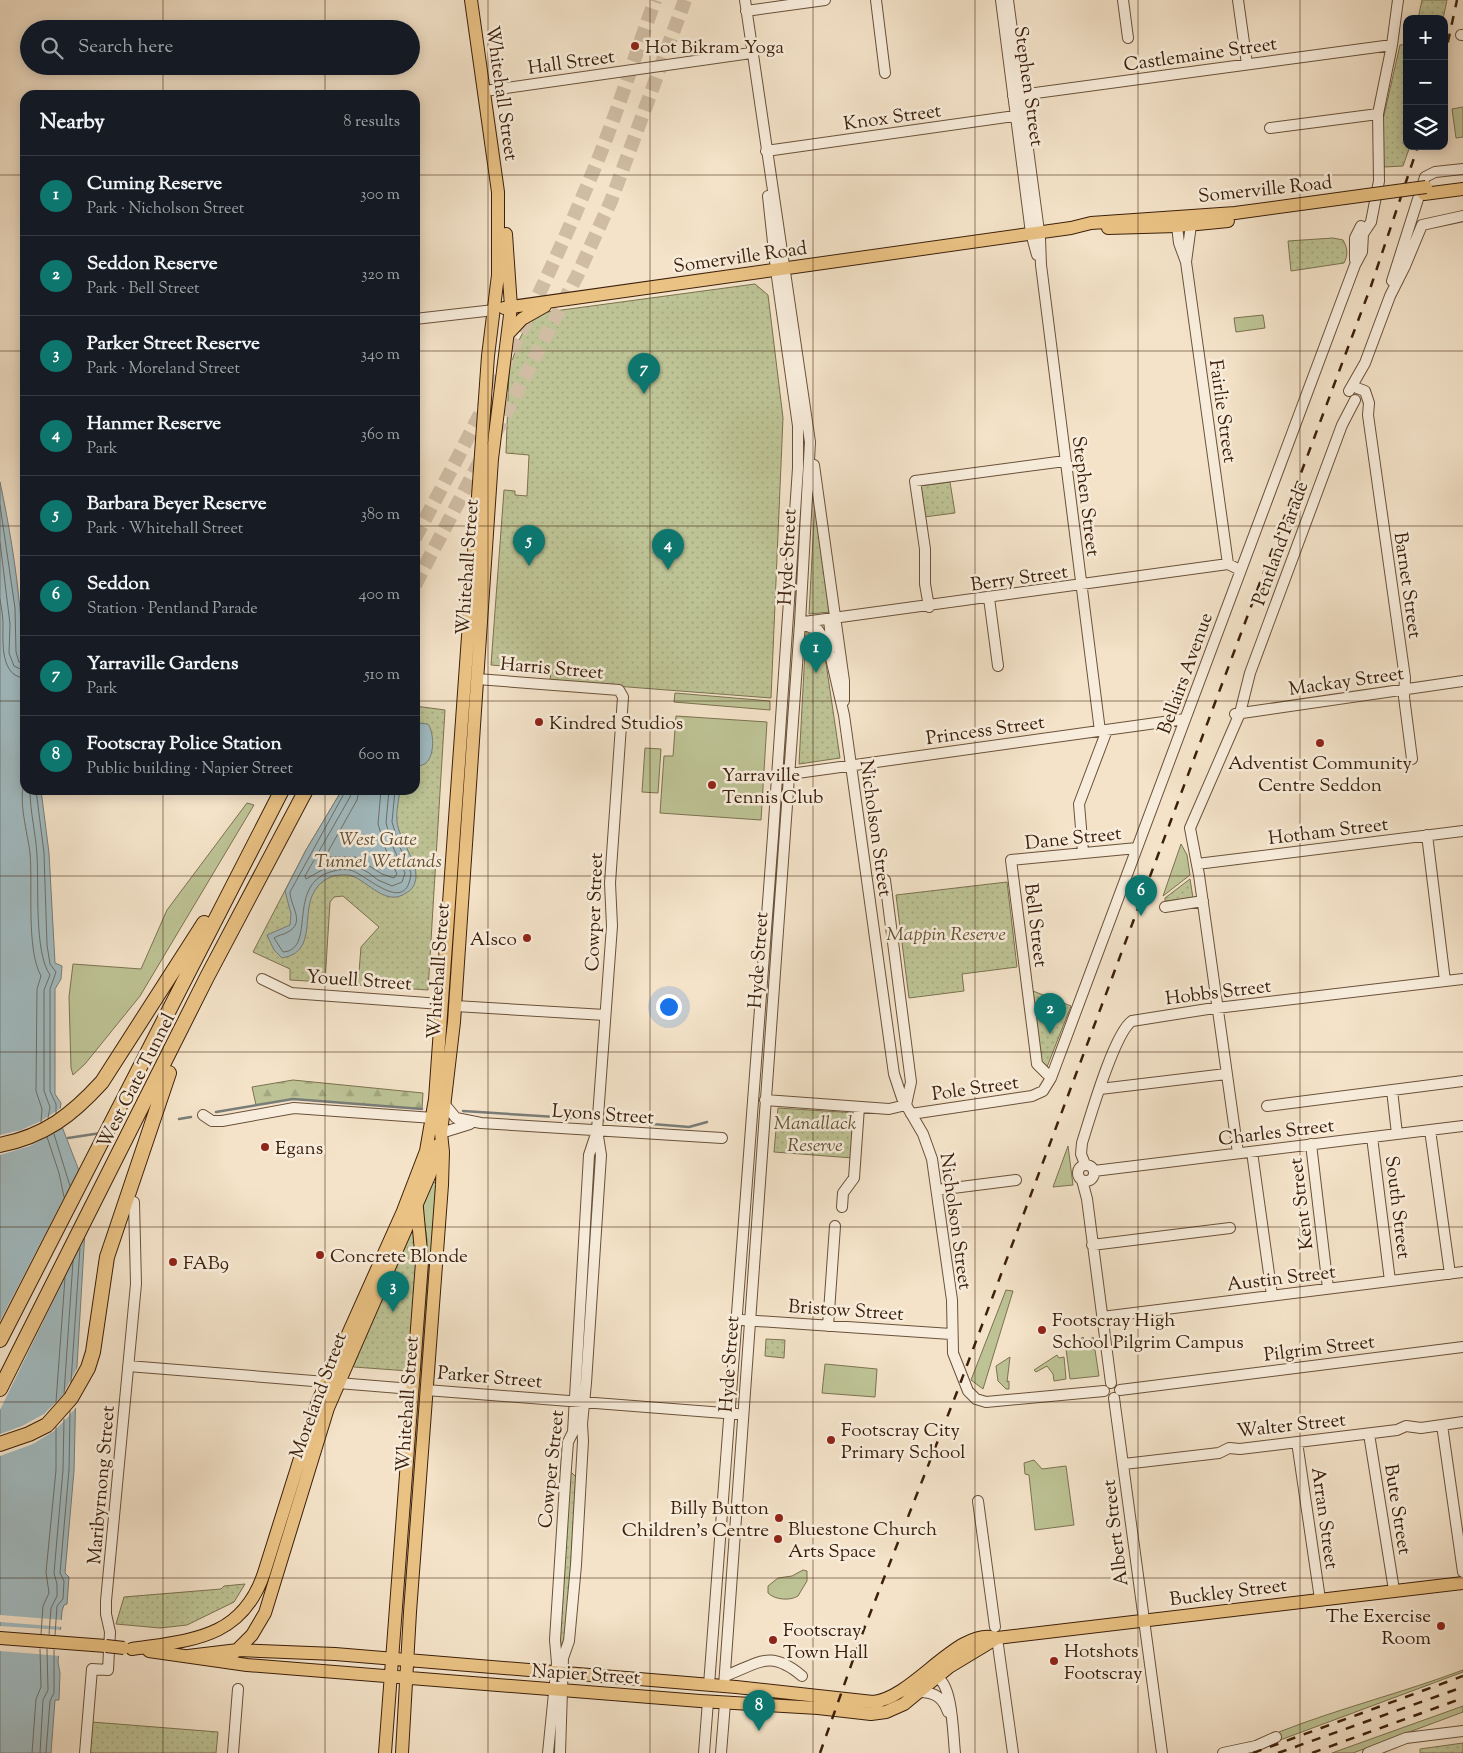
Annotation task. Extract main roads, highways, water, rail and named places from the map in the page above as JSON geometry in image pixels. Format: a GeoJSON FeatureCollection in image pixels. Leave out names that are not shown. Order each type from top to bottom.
{"type":"FeatureCollection","features":[{"type":"Feature","properties":{"kind":"highway","name":"West Gate Tunnel"},"geometry":{"type":"LineString","coordinates":[[0,1340],[279,795]]}},
{"type":"Feature","properties":{"kind":"highway","name":"West Gate Tunnel"},"geometry":{"type":"LineString","coordinates":[[0,1389],[166,1070],[207,977],[303,795]]}},
{"type":"Feature","properties":{"kind":"highway"},"geometry":{"type":"LineString","coordinates":[[0,1145],[33,1135],[63,1120],[84,1102],[102,1082],[209,915],[228,892]]}},
{"type":"Feature","properties":{"kind":"highway"},"geometry":{"type":"LineString","coordinates":[[0,1450],[47,1425],[81,1383],[88,1368],[107,1257],[166,1070]]}},
{"type":"Feature","properties":{"kind":"highway"},"geometry":{"type":"LineString","coordinates":[[0,1444],[29,1434]]}},
{"type":"Feature","properties":{"kind":"main road","name":"Whitehall Street"},"geometry":{"type":"LineString","coordinates":[[471,0],[498,192],[508,248],[511,307],[492,459],[471,679]]}},
{"type":"Feature","properties":{"kind":"main road","name":"Somerville Road"},"geometry":{"type":"LineString","coordinates":[[494,310],[1071,228],[1106,221],[1185,226],[1252,211],[1369,202],[1463,182]]}},
{"type":"Feature","properties":{"kind":"main road","name":"Somerville Road"},"geometry":{"type":"LineString","coordinates":[[1425,190],[1463,189]]}},
{"type":"Feature","properties":{"kind":"main road","name":"Whitehall Street"},"geometry":{"type":"LineString","coordinates":[[385,1753],[422,1253],[415,1190],[417,1175],[426,1151],[433,1118],[441,1004],[459,845],[471,679],[488,356],[499,266],[498,192]]}},
{"type":"Feature","properties":{"kind":"main road"},"geometry":{"type":"LineString","coordinates":[[508,334],[528,314],[563,299]]}},
{"type":"Feature","properties":{"kind":"main road","name":"Whitehall Street"},"geometry":{"type":"LineString","coordinates":[[402,1753],[442,1177],[443,1152],[441,1133],[446,1106],[455,1006],[459,845]]}},
{"type":"Feature","properties":{"kind":"main road","name":"Youell Street"},"geometry":{"type":"LineString","coordinates":[[441,1004],[455,1006]]}},
{"type":"Feature","properties":{"kind":"main road","name":"Moreland Street"},"geometry":{"type":"LineString","coordinates":[[222,1663],[238,1650],[256,1630],[265,1613],[328,1408],[332,1382],[416,1207],[435,1160],[441,1133]]}},
{"type":"Feature","properties":{"kind":"main road","name":"Moreland Street"},"geometry":{"type":"LineString","coordinates":[[128,1648],[207,1636],[237,1617],[255,1594],[264,1573],[298,1462],[417,1175]]}},
{"type":"Feature","properties":{"kind":"main road","name":"Parker Street"},"geometry":{"type":"LineString","coordinates":[[412,1389],[426,1390]]}},
{"type":"Feature","properties":{"kind":"main road"},"geometry":{"type":"LineString","coordinates":[[298,1462],[304,1460],[316,1428],[328,1408]]}},
{"type":"Feature","properties":{"kind":"main road","name":"Buckley Street"},"geometry":{"type":"LineString","coordinates":[[917,1687],[943,1658],[972,1641],[996,1632],[1143,1620],[1463,1583]]}},
{"type":"Feature","properties":{"kind":"main road","name":"Buckley Street"},"geometry":{"type":"LineString","coordinates":[[894,1696],[936,1677],[996,1632]]}},
{"type":"Feature","properties":{"kind":"main road"},"geometry":{"type":"LineString","coordinates":[[0,1638],[128,1648],[188,1656]]}},
{"type":"Feature","properties":{"kind":"main road","name":"Napier Street"},"geometry":{"type":"LineString","coordinates":[[188,1656],[238,1650],[392,1658],[709,1685],[725,1681],[865,1702],[880,1701],[894,1696]]}},
{"type":"Feature","properties":{"kind":"main road","name":"Napier Street"},"geometry":{"type":"LineString","coordinates":[[188,1656],[222,1663],[725,1703],[818,1708],[871,1714],[900,1707],[917,1687]]}},
{"type":"Feature","properties":{"kind":"main road","name":"Hyde Street"},"geometry":{"type":"LineString","coordinates":[[725,1681],[725,1703]]}},
{"type":"Feature","properties":{"kind":"main road","name":"Hyde Street"},"geometry":{"type":"LineString","coordinates":[[708,1701],[709,1685]]}},
{"type":"Feature","properties":{"kind":"main road"},"geometry":{"type":"LineString","coordinates":[[387,1723],[404,1724]]}},
{"type":"Feature","properties":{"kind":"water"},"geometry":{"type":"Polygon","coordinates":[[[0,482],[20,609],[20,795],[42,795],[49,853],[55,963],[62,966],[61,979],[55,989],[55,1094],[61,1103],[59,1119],[78,1168],[86,1213],[76,1383],[74,1471],[65,1573],[69,1577],[67,1604],[64,1605],[62,1611],[58,1662],[60,1673],[59,1700],[55,1700],[51,1753],[0,1753],[0,482]]]}},
{"type":"Feature","properties":{"kind":"water"},"geometry":{"type":"Polygon","coordinates":[[[420,723],[428,724],[433,744],[431,755],[425,764],[420,766],[420,723]]]}},
{"type":"Feature","properties":{"kind":"water"},"geometry":{"type":"Polygon","coordinates":[[[339,795],[399,795],[397,809],[398,828],[415,868],[414,884],[412,889],[399,897],[392,897],[378,892],[352,876],[333,876],[320,884],[312,895],[303,945],[295,953],[282,958],[274,950],[267,935],[290,925],[291,914],[285,891],[306,850],[339,795]]]}},
{"type":"Feature","properties":{"kind":"waterway"},"geometry":{"type":"LineString","coordinates":[[216,1112],[293,1099],[422,1109]]}},
{"type":"Feature","properties":{"kind":"waterway"},"geometry":{"type":"LineString","coordinates":[[463,1111],[588,1119]]}},
{"type":"Feature","properties":{"kind":"waterway"},"geometry":{"type":"LineString","coordinates":[[179,1119],[191,1117]]}},
{"type":"Feature","properties":{"kind":"waterway"},"geometry":{"type":"LineString","coordinates":[[603,1120],[689,1127],[707,1122]]}},
{"type":"Feature","properties":{"kind":"waterway"},"geometry":{"type":"LineString","coordinates":[[68,1138],[101,1133]]}},
{"type":"Feature","properties":{"kind":"tunnel"},"geometry":{"type":"LineString","coordinates":[[420,529],[486,402],[575,214],[603,147],[655,0]]}},
{"type":"Feature","properties":{"kind":"tunnel"},"geometry":{"type":"LineString","coordinates":[[495,434],[577,276],[611,201],[685,0]]}},
{"type":"Feature","properties":{"kind":"tunnel"},"geometry":{"type":"LineString","coordinates":[[420,575],[481,459]]}},
{"type":"Feature","properties":{"kind":"railway"},"geometry":{"type":"LineString","coordinates":[[1448,42],[1457,0]]}},
{"type":"Feature","properties":{"kind":"railway"},"geometry":{"type":"LineString","coordinates":[[820,1753],[864,1629],[957,1392],[1371,286],[1417,150]]}},
{"type":"Feature","properties":{"kind":"railway"},"geometry":{"type":"LineString","coordinates":[[1253,1753],[1463,1676]]}},
{"type":"Feature","properties":{"kind":"railway"},"geometry":{"type":"LineString","coordinates":[[1278,1753],[1463,1687]]}},
{"type":"Feature","properties":{"kind":"railway"},"geometry":{"type":"LineString","coordinates":[[1312,1753],[1463,1698]]}},
{"type":"Feature","properties":{"kind":"place","name":"Hot Bikram Yoga"},"geometry":{"type":"Point","coordinates":[635,46]}},
{"type":"Feature","properties":{"kind":"place","name":"Yarraville Gardens"},"geometry":{"type":"Point","coordinates":[644,394]}},
{"type":"Feature","properties":{"kind":"place","name":"Barbara Beyer Reserve"},"geometry":{"type":"Point","coordinates":[529,566]}},
{"type":"Feature","properties":{"kind":"place","name":"Hanmer Reserve"},"geometry":{"type":"Point","coordinates":[668,570]}},
{"type":"Feature","properties":{"kind":"place","name":"Cuming Reserve"},"geometry":{"type":"Point","coordinates":[816,673]}},
{"type":"Feature","properties":{"kind":"place","name":"Kindred Studios"},"geometry":{"type":"Point","coordinates":[539,722]}},
{"type":"Feature","properties":{"kind":"place","name":"Adventist Community Centre Seddon"},"geometry":{"type":"Point","coordinates":[1320,743]}},
{"type":"Feature","properties":{"kind":"place","name":"Yarraville Tennis Club"},"geometry":{"type":"Point","coordinates":[712,785]}},
{"type":"Feature","properties":{"kind":"place","name":"Seddon"},"geometry":{"type":"Point","coordinates":[1141,916]}},
{"type":"Feature","properties":{"kind":"place","name":"Alsco"},"geometry":{"type":"Point","coordinates":[527,938]}},
{"type":"Feature","properties":{"kind":"place","name":"Seddon Reserve"},"geometry":{"type":"Point","coordinates":[1050,1034]}},
{"type":"Feature","properties":{"kind":"place","name":"Egans"},"geometry":{"type":"Point","coordinates":[265,1147]}},
{"type":"Feature","properties":{"kind":"place","name":"Concrete Blonde"},"geometry":{"type":"Point","coordinates":[320,1255]}},
{"type":"Feature","properties":{"kind":"place","name":"FAB9"},"geometry":{"type":"Point","coordinates":[173,1262]}},
{"type":"Feature","properties":{"kind":"place","name":"Parker Street Reserve"},"geometry":{"type":"Point","coordinates":[393,1312]}},
{"type":"Feature","properties":{"kind":"place","name":"Footscray High School Pilgrim Campus"},"geometry":{"type":"Point","coordinates":[1042,1330]}},
{"type":"Feature","properties":{"kind":"place","name":"Footscray City Primary School"},"geometry":{"type":"Point","coordinates":[831,1440]}},
{"type":"Feature","properties":{"kind":"place","name":"Billy Button Children's Centre"},"geometry":{"type":"Point","coordinates":[779,1518]}},
{"type":"Feature","properties":{"kind":"place","name":"Bluestone Church Arts Space"},"geometry":{"type":"Point","coordinates":[778,1539]}},
{"type":"Feature","properties":{"kind":"place","name":"The Exercise Room"},"geometry":{"type":"Point","coordinates":[1441,1626]}},
{"type":"Feature","properties":{"kind":"place","name":"Footscray Town Hall"},"geometry":{"type":"Point","coordinates":[773,1640]}},
{"type":"Feature","properties":{"kind":"place","name":"Hotshots Footscray"},"geometry":{"type":"Point","coordinates":[1054,1661]}},
{"type":"Feature","properties":{"kind":"place","name":"Footscray Police Station"},"geometry":{"type":"Point","coordinates":[759,1731]}},
{"type":"Feature","properties":{"kind":"park label","name":"West Gate Tunnel Wetlands"},"geometry":{"type":"Point","coordinates":[378,849]}},
{"type":"Feature","properties":{"kind":"park label","name":"Mappin Reserve"},"geometry":{"type":"Point","coordinates":[946,933]}},
{"type":"Feature","properties":{"kind":"park label","name":"Manallack Reserve"},"geometry":{"type":"Point","coordinates":[815,1133]}}]}
